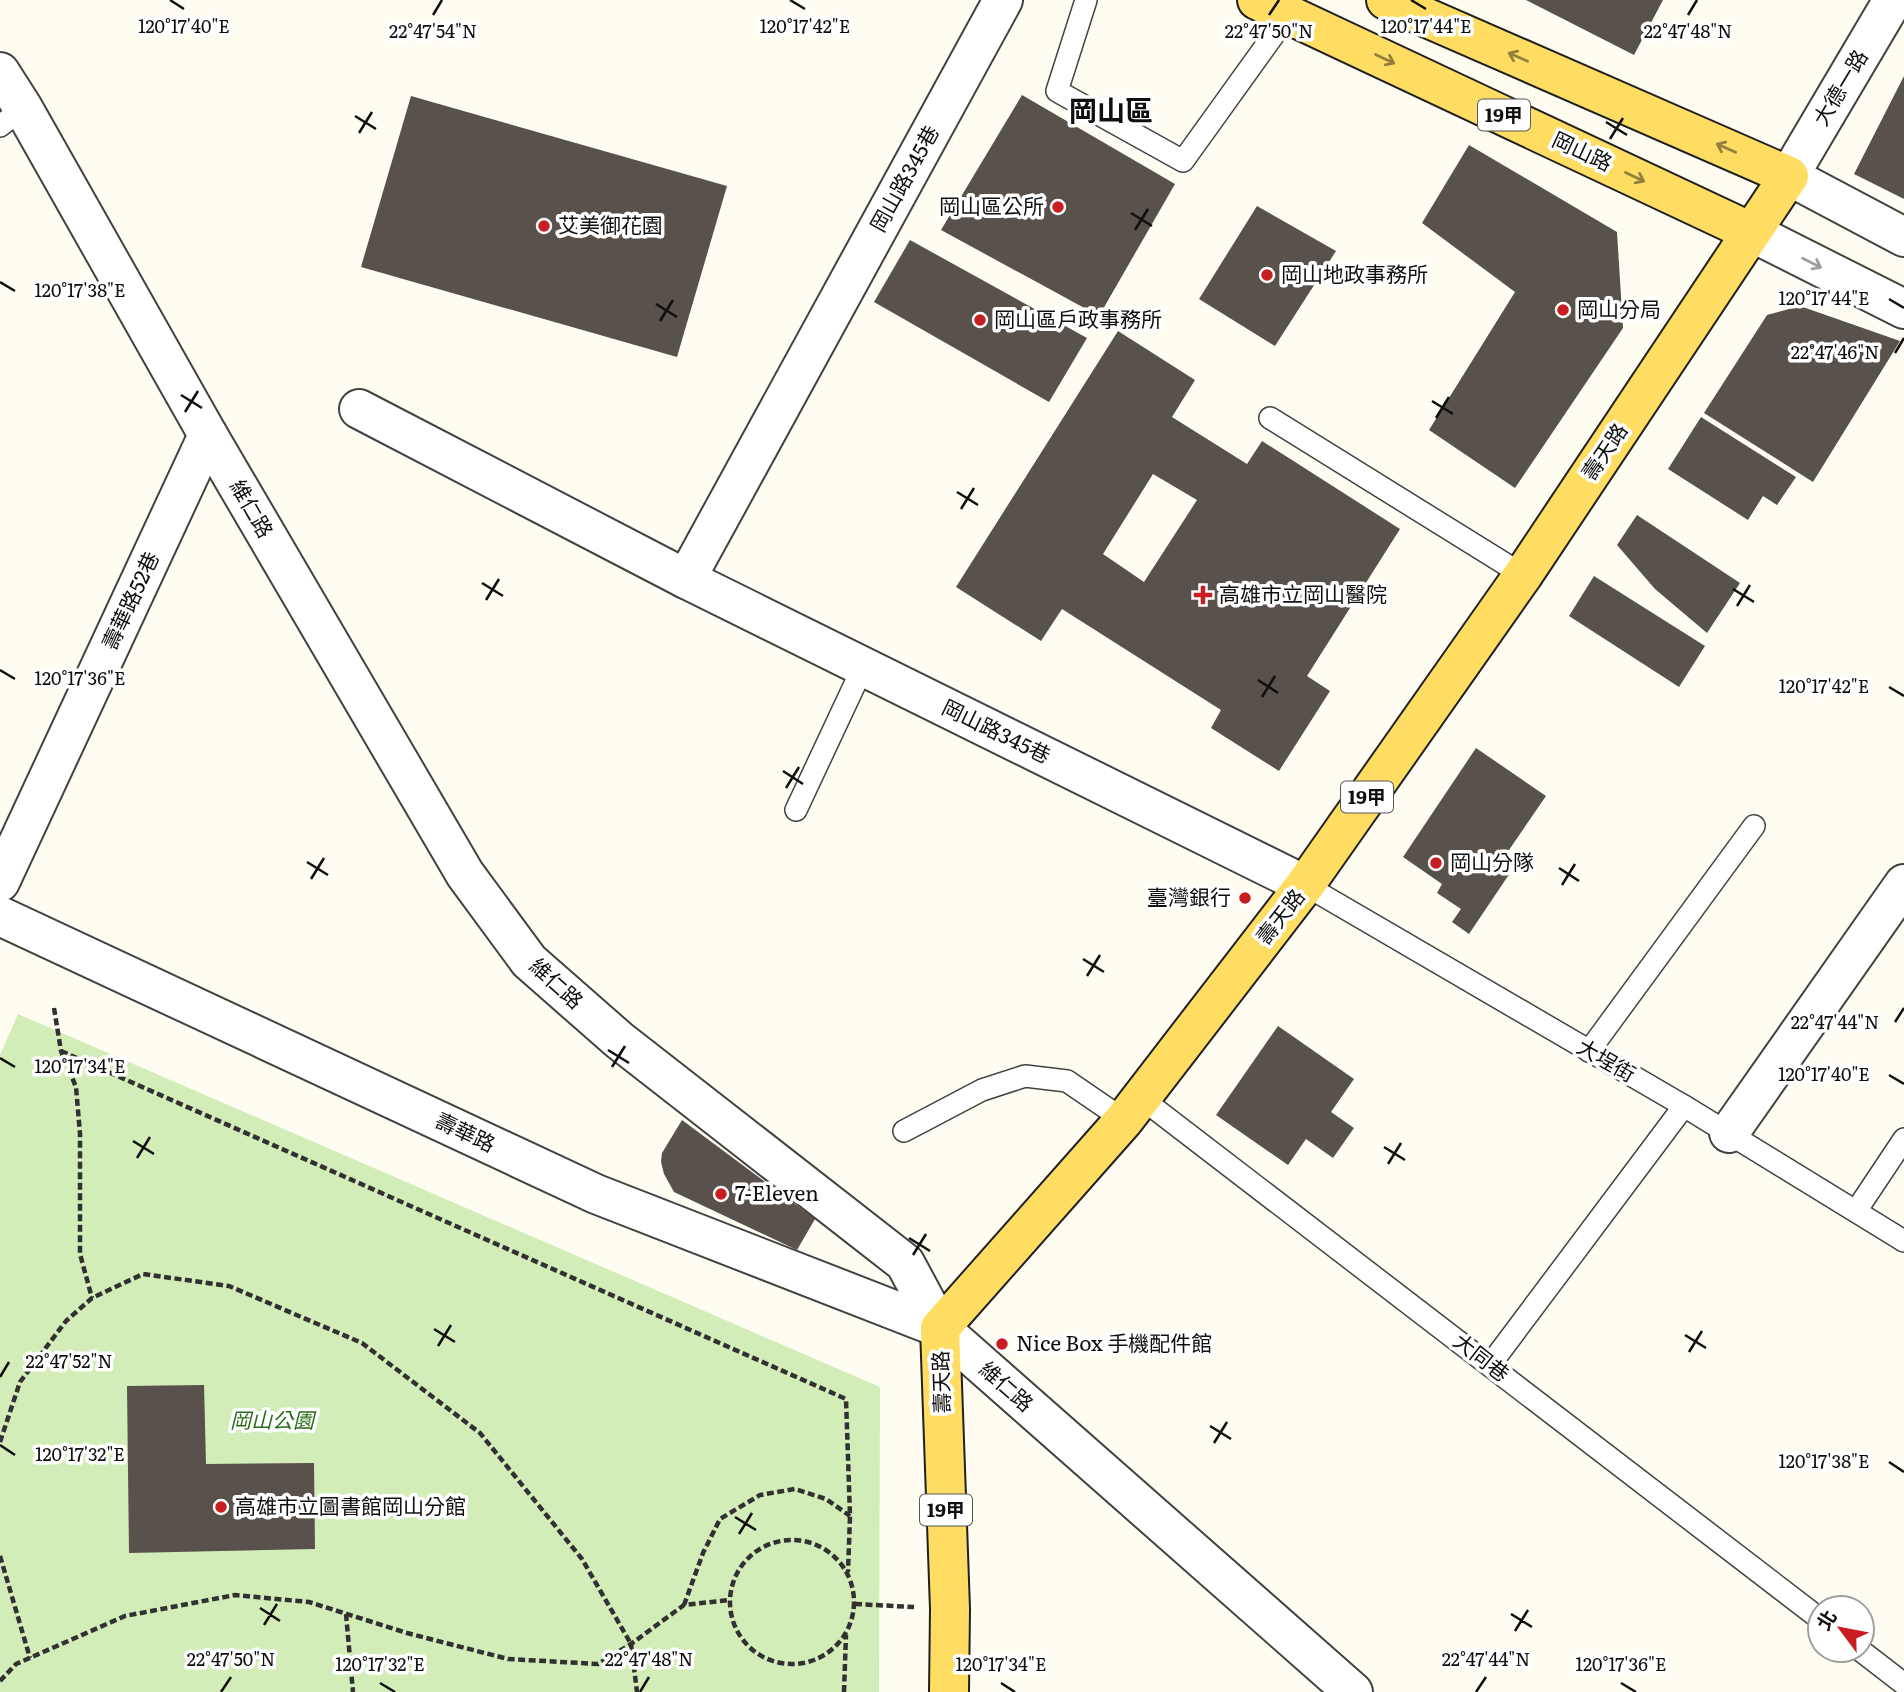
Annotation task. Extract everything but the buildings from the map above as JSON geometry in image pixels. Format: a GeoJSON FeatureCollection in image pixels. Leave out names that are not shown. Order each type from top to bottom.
{"type":"FeatureCollection","features":[{"type":"Feature","properties":{"kind":"main road"},"geometry":{"type":"LineString","coordinates":[[1386,0],[1789,176]]}},
{"type":"Feature","properties":{"kind":"main road","name":"岡山路"},"geometry":{"type":"LineString","coordinates":[[1281,5],[1751,232]]}},
{"type":"Feature","properties":{"kind":"main road","name":"壽天路"},"geometry":{"type":"LineString","coordinates":[[949,1692],[950,1609],[940,1328],[1133,1109],[1306,885],[1523,575],[1789,176]]}},
{"type":"Feature","properties":{"kind":"street","name":"岡山路345巷"},"geometry":{"type":"LineString","coordinates":[[686,579],[1003,0]]}},
{"type":"Feature","properties":{"kind":"street","name":"大德一路"},"geometry":{"type":"LineString","coordinates":[[1789,176],[1893,0]]}},
{"type":"Feature","properties":{"kind":"street","name":"維仁路"},"geometry":{"type":"LineString","coordinates":[[0,72],[12,117],[208,435],[465,874],[529,961],[619,1040],[905,1263],[940,1328],[1353,1692]]}},
{"type":"Feature","properties":{"kind":"street"},"geometry":{"type":"LineString","coordinates":[[1789,176],[1904,237]]}},
{"type":"Feature","properties":{"kind":"street","name":"岡山路"},"geometry":{"type":"LineString","coordinates":[[1751,232],[1904,309]]}},
{"type":"Feature","properties":{"kind":"street","name":"岡山路345巷"},"geometry":{"type":"LineString","coordinates":[[359,409],[686,579],[1306,885]]}},
{"type":"Feature","properties":{"kind":"street","name":"壽華路52巷"},"geometry":{"type":"LineString","coordinates":[[0,882],[208,435]]}},
{"type":"Feature","properties":{"kind":"street"},"geometry":{"type":"LineString","coordinates":[[1729,1133],[1904,884]]}},
{"type":"Feature","properties":{"kind":"street","name":"壽華路"},"geometry":{"type":"LineString","coordinates":[[0,916],[596,1194],[940,1328]]}},
{"type":"Feature","properties":{"kind":"lane"},"geometry":{"type":"LineString","coordinates":[[1086,0],[1057,91],[1183,161],[1281,5]]}},
{"type":"Feature","properties":{"kind":"lane"},"geometry":{"type":"LineString","coordinates":[[1270,418],[1523,575]]}},
{"type":"Feature","properties":{"kind":"lane"},"geometry":{"type":"LineString","coordinates":[[796,810],[863,667]]}},
{"type":"Feature","properties":{"kind":"lane"},"geometry":{"type":"LineString","coordinates":[[1589,1051],[1754,825]]}},
{"type":"Feature","properties":{"kind":"lane","name":"大埕街"},"geometry":{"type":"LineString","coordinates":[[1306,885],[1684,1105],[1904,1241]]}},
{"type":"Feature","properties":{"kind":"lane","name":"大同巷"},"geometry":{"type":"LineString","coordinates":[[904,1131],[982,1090],[1025,1076],[1067,1081],[1133,1109],[1490,1365],[1806,1608]]}},
{"type":"Feature","properties":{"kind":"lane"},"geometry":{"type":"LineString","coordinates":[[1490,1365],[1684,1105]]}},
{"type":"Feature","properties":{"kind":"lane"},"geometry":{"type":"LineString","coordinates":[[1856,1211],[1904,1139]]}},
{"type":"Feature","properties":{"kind":"lane"},"geometry":{"type":"LineString","coordinates":[[1876,1662],[1904,1684]]}},
{"type":"Feature","properties":{"kind":"path"},"geometry":{"type":"LineString","coordinates":[[54,1008],[61,1051],[76,1087],[80,1134],[80,1254],[92,1298]]}},
{"type":"Feature","properties":{"kind":"path"},"geometry":{"type":"LineString","coordinates":[[61,1051],[846,1399],[850,1516],[848,1572],[855,1604],[846,1635],[844,1692]]}},
{"type":"Feature","properties":{"kind":"path"},"geometry":{"type":"LineString","coordinates":[[0,1442],[20,1382],[66,1321],[92,1298],[143,1274],[229,1286],[362,1343],[480,1433],[582,1559],[631,1644],[637,1692]]}},
{"type":"Feature","properties":{"kind":"path"},"geometry":{"type":"LineString","coordinates":[[684,1605],[703,1553],[720,1519],[760,1495],[795,1489],[826,1499],[850,1516]]}},
{"type":"Feature","properties":{"kind":"path"},"geometry":{"type":"LineString","coordinates":[[846,1635],[822,1657],[790,1665],[759,1656],[736,1632],[729,1600],[738,1569],[762,1546],[783,1541],[794,1539],[825,1548],[848,1572]]}},
{"type":"Feature","properties":{"kind":"path"},"geometry":{"type":"LineString","coordinates":[[0,1556],[30,1658]]}},
{"type":"Feature","properties":{"kind":"path"},"geometry":{"type":"LineString","coordinates":[[0,1681],[16,1664],[125,1616],[235,1595],[309,1602],[407,1633],[508,1659],[598,1664],[631,1644],[684,1605],[729,1600]]}},
{"type":"Feature","properties":{"kind":"path"},"geometry":{"type":"LineString","coordinates":[[855,1604],[950,1609]]}},
{"type":"Feature","properties":{"kind":"path"},"geometry":{"type":"LineString","coordinates":[[346,1614],[353,1692]]}},
{"type":"Feature","properties":{"kind":"green space","name":"岡山公園"},"geometry":{"type":"Polygon","coordinates":[[[18,1014],[880,1387],[879,1692],[0,1692],[0,1055],[18,1014]]]}},
{"type":"Feature","properties":{"kind":"place","name":"岡山區公所"},"geometry":{"type":"Point","coordinates":[1058,207]}},
{"type":"Feature","properties":{"kind":"place","name":"艾美御花園"},"geometry":{"type":"Point","coordinates":[544,226]}},
{"type":"Feature","properties":{"kind":"place","name":"岡山地政事務所"},"geometry":{"type":"Point","coordinates":[1267,275]}},
{"type":"Feature","properties":{"kind":"place","name":"岡山分局"},"geometry":{"type":"Point","coordinates":[1563,310]}},
{"type":"Feature","properties":{"kind":"place","name":"岡山區戶政事務所"},"geometry":{"type":"Point","coordinates":[980,320]}},
{"type":"Feature","properties":{"kind":"place","name":"高雄市立岡山醫院"},"geometry":{"type":"Point","coordinates":[1203,595]}},
{"type":"Feature","properties":{"kind":"place","name":"岡山分隊"},"geometry":{"type":"Point","coordinates":[1436,863]}},
{"type":"Feature","properties":{"kind":"place","name":"臺灣銀行"},"geometry":{"type":"Point","coordinates":[1245,898]}},
{"type":"Feature","properties":{"kind":"place","name":"7-Eleven"},"geometry":{"type":"Point","coordinates":[721,1194]}},
{"type":"Feature","properties":{"kind":"place","name":"Nice Box 手機配件館"},"geometry":{"type":"Point","coordinates":[1002,1344]}},
{"type":"Feature","properties":{"kind":"place","name":"高雄市立圖書館岡山分館"},"geometry":{"type":"Point","coordinates":[221,1507]}},
{"type":"Feature","properties":{"kind":"district","name":"岡山區"},"geometry":{"type":"Point","coordinates":[1111,111]}}]}
